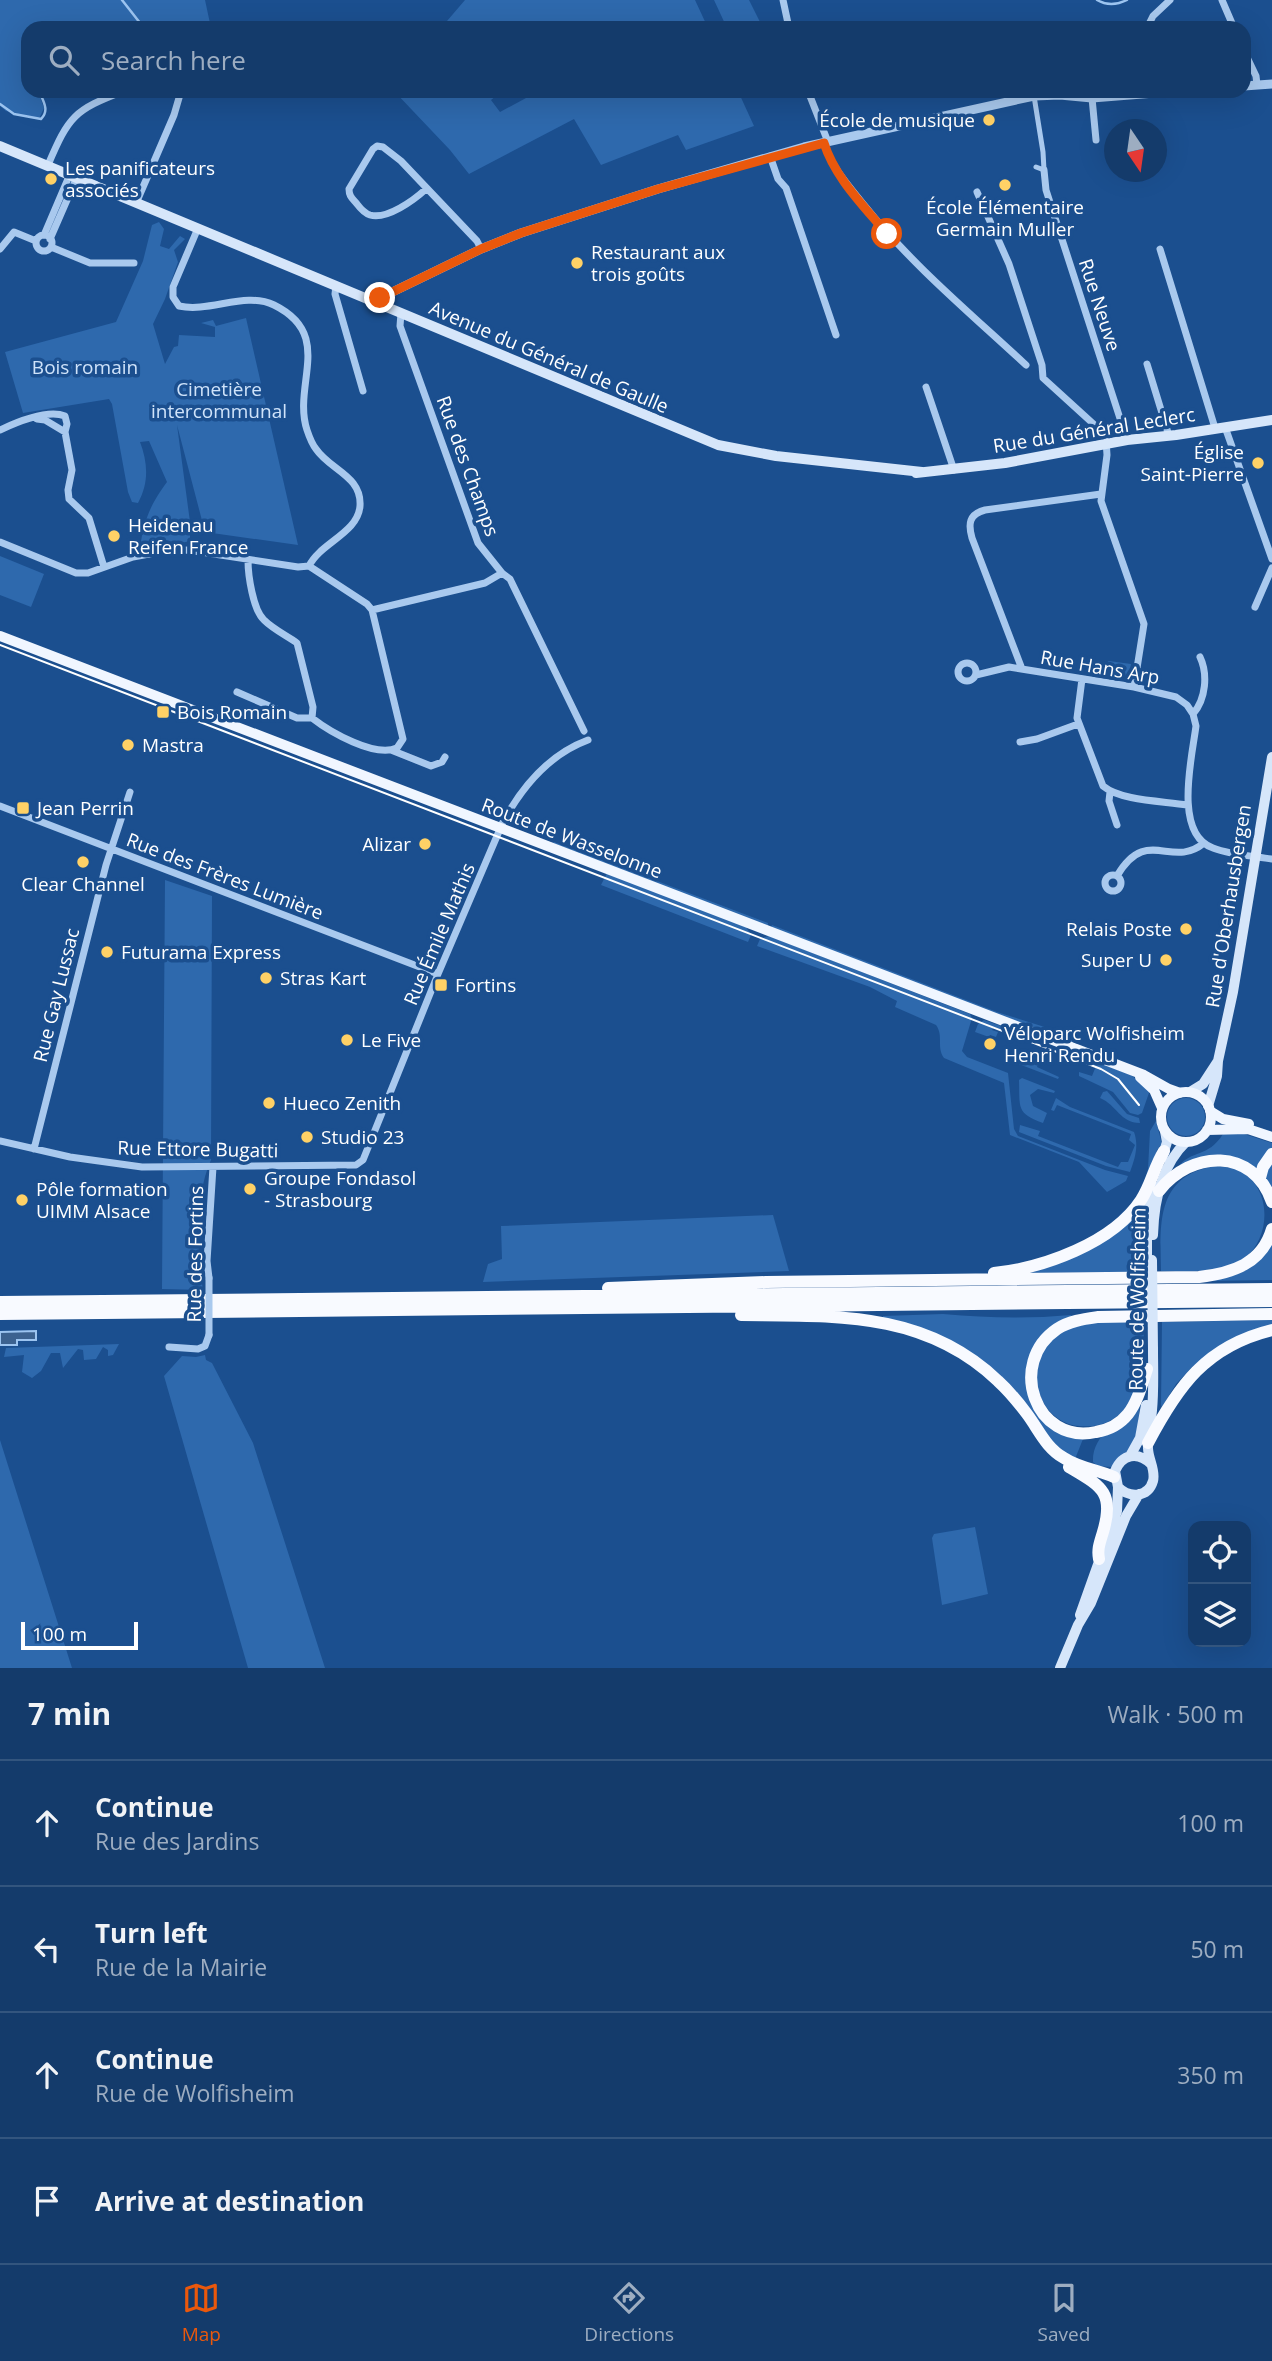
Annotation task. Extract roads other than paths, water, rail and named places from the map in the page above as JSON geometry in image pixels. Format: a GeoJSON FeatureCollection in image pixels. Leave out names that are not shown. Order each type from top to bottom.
{"type":"FeatureCollection","features":[{"type":"Feature","properties":{"kind":"highway"},"geometry":{"type":"LineString","coordinates":[[811,1281],[975,1274],[1021,1269],[1078,1249],[1103,1235],[1133,1211],[1148,1189],[1155,1166],[1164,1151]]}},
{"type":"Feature","properties":{"kind":"highway"},"geometry":{"type":"LineString","coordinates":[[1260,1178],[1263,1167],[1272,1154]]}},
{"type":"Feature","properties":{"kind":"highway"},"geometry":{"type":"LineString","coordinates":[[1158,1191],[1191,1167],[1210,1160],[1235,1162],[1260,1178],[1272,1202]]}},
{"type":"Feature","properties":{"kind":"highway"},"geometry":{"type":"LineString","coordinates":[[1133,1211],[1143,1181]]}},
{"type":"Feature","properties":{"kind":"highway"},"geometry":{"type":"LineString","coordinates":[[454,1298],[664,1285],[1199,1277],[1229,1272],[1254,1259],[1266,1244],[1272,1229]]}},
{"type":"Feature","properties":{"kind":"highway"},"geometry":{"type":"LineString","coordinates":[[0,1302],[1272,1289]]}},
{"type":"Feature","properties":{"kind":"highway"},"geometry":{"type":"LineString","coordinates":[[0,1314],[1272,1301]]}},
{"type":"Feature","properties":{"kind":"highway"},"geometry":{"type":"LineString","coordinates":[[594,1308],[671,1314],[861,1318],[908,1328],[953,1348],[984,1370],[1008,1391],[1054,1451],[1116,1482]]}},
{"type":"Feature","properties":{"kind":"highway"},"geometry":{"type":"LineString","coordinates":[[1147,1369],[1139,1394],[1127,1415],[1112,1427],[1092,1433],[1071,1431],[1052,1422],[1034,1399],[1030,1381],[1032,1362],[1041,1344],[1058,1328],[1070,1322],[1098,1317],[1272,1314]]}},
{"type":"Feature","properties":{"kind":"highway"},"geometry":{"type":"LineString","coordinates":[[1148,1443],[1175,1394],[1196,1370],[1228,1346],[1272,1330]]}},
{"type":"Feature","properties":{"kind":"highway"},"geometry":{"type":"LineString","coordinates":[[953,1348],[1005,1394],[1050,1454],[1103,1489],[1108,1512],[1098,1550],[1099,1559]]}},
{"type":"Feature","properties":{"kind":"main road","name":"Avenue du Général de Gaulle"},"geometry":{"type":"LineString","coordinates":[[0,145],[718,445],[743,451],[862,466]]}},
{"type":"Feature","properties":{"kind":"main road","name":"Rue du Général Leclerc"},"geometry":{"type":"LineString","coordinates":[[862,466],[922,472],[954,470],[1127,440],[1272,420]]}},
{"type":"Feature","properties":{"kind":"main road","name":"Route de Wasselonne"},"geometry":{"type":"LineString","coordinates":[[0,636],[1185,1093]]}},
{"type":"Feature","properties":{"kind":"main road","name":"Rue d'Oberhausbergen"},"geometry":{"type":"LineString","coordinates":[[1209,1109],[1233,992],[1272,757]]}},
{"type":"Feature","properties":{"kind":"main road","name":"Rue d'Oberhausbergen"},"geometry":{"type":"LineString","coordinates":[[1185,1093],[1203,1084],[1218,1061]]}},
{"type":"Feature","properties":{"kind":"main road"},"geometry":{"type":"LineString","coordinates":[[1132,1071],[1154,1090],[1162,1108],[1161,1123],[1165,1131],[1176,1140],[1186,1142],[1200,1138],[1210,1121],[1209,1109]]}},
{"type":"Feature","properties":{"kind":"main road"},"geometry":{"type":"LineString","coordinates":[[1162,1108],[1168,1100],[1185,1093],[1199,1096],[1209,1109],[1223,1119],[1272,1131]]}},
{"type":"Feature","properties":{"kind":"main road"},"geometry":{"type":"LineString","coordinates":[[1207,1130],[1248,1129],[1272,1137]]}},
{"type":"Feature","properties":{"kind":"main road","name":"Route de Wolfisheim"},"geometry":{"type":"LineString","coordinates":[[1151,1464],[1148,1443],[1152,1409],[1149,1202],[1167,1142],[1165,1131]]}},
{"type":"Feature","properties":{"kind":"main road","name":"Route de Wolfisheim"},"geometry":{"type":"LineString","coordinates":[[1149,1260],[1158,1191],[1171,1160],[1186,1142]]}},
{"type":"Feature","properties":{"kind":"main road","name":"Route de Wolfisheim"},"geometry":{"type":"LineString","coordinates":[[1130,1456],[1143,1425],[1150,1349]]}},
{"type":"Feature","properties":{"kind":"main road"},"geometry":{"type":"LineString","coordinates":[[1078,1625],[1117,1511],[1116,1482],[1117,1466],[1130,1456],[1142,1457],[1154,1470],[1153,1483],[1145,1492],[1139,1494],[1127,1494],[1116,1482]]}},
{"type":"Feature","properties":{"kind":"main road"},"geometry":{"type":"LineString","coordinates":[[1060,1668],[1091,1602],[1126,1516],[1139,1494]]}},
{"type":"Feature","properties":{"kind":"street"},"geometry":{"type":"LineString","coordinates":[[783,0],[788,21]]}},
{"type":"Feature","properties":{"kind":"street"},"geometry":{"type":"LineString","coordinates":[[1150,21],[1170,0]]}},
{"type":"Feature","properties":{"kind":"street"},"geometry":{"type":"LineString","coordinates":[[1222,0],[1231,21]]}},
{"type":"Feature","properties":{"kind":"street"},"geometry":{"type":"LineString","coordinates":[[1251,66],[1257,85]]}},
{"type":"Feature","properties":{"kind":"street"},"geometry":{"type":"LineString","coordinates":[[1251,85],[1272,84]]}},
{"type":"Feature","properties":{"kind":"street"},"geometry":{"type":"LineString","coordinates":[[48,165],[63,130],[72,118],[85,108],[108,98]]}},
{"type":"Feature","properties":{"kind":"street"},"geometry":{"type":"LineString","coordinates":[[137,201],[179,98]]}},
{"type":"Feature","properties":{"kind":"street"},"geometry":{"type":"LineString","coordinates":[[810,98],[826,142],[828,157],[851,191],[911,260],[1026,365]]}},
{"type":"Feature","properties":{"kind":"street"},"geometry":{"type":"LineString","coordinates":[[376,303],[380,298],[481,249],[521,233],[633,197],[826,142],[1025,98]]}},
{"type":"Feature","properties":{"kind":"street","name":"Rue Neuve"},"geometry":{"type":"LineString","coordinates":[[1034,98],[1043,152],[1040,168],[1127,440]]}},
{"type":"Feature","properties":{"kind":"street"},"geometry":{"type":"LineString","coordinates":[[1092,98],[1096,140]]}},
{"type":"Feature","properties":{"kind":"street"},"geometry":{"type":"LineString","coordinates":[[426,189],[410,204],[371,216],[349,195],[349,189],[373,149],[377,146],[383,147],[401,161],[477,241],[481,249]]}},
{"type":"Feature","properties":{"kind":"street"},"geometry":{"type":"LineString","coordinates":[[769,157],[778,179],[786,188],[836,335]]}},
{"type":"Feature","properties":{"kind":"street"},"geometry":{"type":"LineString","coordinates":[[36,241],[36,246],[41,251],[48,250],[48,240],[73,176]]}},
{"type":"Feature","properties":{"kind":"street"},"geometry":{"type":"LineString","coordinates":[[977,192],[1009,264],[1042,365],[1043,378],[1100,429],[1107,444],[1101,494],[1108,526],[1144,624],[1134,687]]}},
{"type":"Feature","properties":{"kind":"street"},"geometry":{"type":"LineString","coordinates":[[198,228],[173,286],[173,297],[179,306],[195,309],[251,300],[271,303],[288,313],[302,330],[308,348],[309,361],[303,399],[306,428],[316,449],[359,490],[359,514],[350,526],[313,558],[309,566]]}},
{"type":"Feature","properties":{"kind":"street"},"geometry":{"type":"LineString","coordinates":[[0,249],[14,232],[36,241],[48,240],[90,263],[134,263]]}},
{"type":"Feature","properties":{"kind":"street"},"geometry":{"type":"LineString","coordinates":[[1160,249],[1220,428],[1272,559]]}},
{"type":"Feature","properties":{"kind":"street"},"geometry":{"type":"LineString","coordinates":[[337,286],[335,294],[363,391]]}},
{"type":"Feature","properties":{"kind":"street","name":"Rue des Champs"},"geometry":{"type":"LineString","coordinates":[[401,313],[400,326],[478,543],[510,579],[584,732]]}},
{"type":"Feature","properties":{"kind":"street"},"geometry":{"type":"LineString","coordinates":[[1147,364],[1169,436]]}},
{"type":"Feature","properties":{"kind":"street"},"geometry":{"type":"LineString","coordinates":[[926,387],[954,470]]}},
{"type":"Feature","properties":{"kind":"street"},"geometry":{"type":"LineString","coordinates":[[0,430],[33,418],[58,413],[65,416],[72,470],[69,499],[89,518],[104,567]]}},
{"type":"Feature","properties":{"kind":"street"},"geometry":{"type":"LineString","coordinates":[[33,418],[45,420],[65,432]]}},
{"type":"Feature","properties":{"kind":"street"},"geometry":{"type":"LineString","coordinates":[[1022,669],[972,538],[969,528],[971,519],[978,512],[985,510],[1101,494]]}},
{"type":"Feature","properties":{"kind":"street"},"geometry":{"type":"LineString","coordinates":[[0,542],[76,573],[88,573],[165,551],[188,550],[298,568],[309,566],[372,610],[403,734],[401,744],[391,750],[380,751],[329,731],[312,718],[297,718],[237,692]]}},
{"type":"Feature","properties":{"kind":"street"},"geometry":{"type":"LineString","coordinates":[[248,560],[258,612],[263,620],[298,643],[313,707],[312,718]]}},
{"type":"Feature","properties":{"kind":"street"},"geometry":{"type":"LineString","coordinates":[[1255,607],[1272,568]]}},
{"type":"Feature","properties":{"kind":"street"},"geometry":{"type":"LineString","coordinates":[[372,610],[485,583],[502,573]]}},
{"type":"Feature","properties":{"kind":"street"},"geometry":{"type":"LineString","coordinates":[[1200,657],[1206,671],[1201,700],[1193,714],[1196,726],[1187,804],[1194,828],[1204,843],[1212,848],[1272,859]]}},
{"type":"Feature","properties":{"kind":"street","name":"Rue Hans Arp"},"geometry":{"type":"LineString","coordinates":[[976,675],[1009,667],[1134,687],[1176,697],[1187,705],[1193,714]]}},
{"type":"Feature","properties":{"kind":"street"},"geometry":{"type":"LineString","coordinates":[[1082,679],[1078,702],[1079,724],[1103,786],[1110,792],[1187,804]]}},
{"type":"Feature","properties":{"kind":"street"},"geometry":{"type":"LineString","coordinates":[[1020,742],[1079,724]]}},
{"type":"Feature","properties":{"kind":"street","name":"Rue Émile Mathis"},"geometry":{"type":"LineString","coordinates":[[356,1165],[363,1160],[499,829],[516,800],[559,754],[588,740]]}},
{"type":"Feature","properties":{"kind":"street"},"geometry":{"type":"LineString","coordinates":[[391,750],[431,766],[442,762],[444,757]]}},
{"type":"Feature","properties":{"kind":"street","name":"Rue Gay Lussac"},"geometry":{"type":"LineString","coordinates":[[34,1149],[110,849],[130,792]]}},
{"type":"Feature","properties":{"kind":"street"},"geometry":{"type":"LineString","coordinates":[[1110,792],[1109,801],[1117,825]]}},
{"type":"Feature","properties":{"kind":"street","name":"Rue des Frères Lumière"},"geometry":{"type":"LineString","coordinates":[[0,806],[438,974]]}},
{"type":"Feature","properties":{"kind":"street"},"geometry":{"type":"LineString","coordinates":[[1117,876],[1124,864],[1141,850],[1152,848],[1183,853],[1195,850],[1204,843]]}},
{"type":"Feature","properties":{"kind":"street","name":"Rue Ettore Bugatti"},"geometry":{"type":"LineString","coordinates":[[0,1140],[108,1164],[142,1167],[356,1165]]}},
{"type":"Feature","properties":{"kind":"street","name":"Rue des Fortins"},"geometry":{"type":"LineString","coordinates":[[169,1347],[198,1349],[205,1346],[209,1335],[207,1262],[212,1167]]}},
{"type":"Feature","properties":{"kind":"waterway"},"geometry":{"type":"LineString","coordinates":[[122,0],[138,21]]}},
{"type":"Feature","properties":{"kind":"waterway"},"geometry":{"type":"LineString","coordinates":[[1097,0],[1112,4],[1127,0]]}},
{"type":"Feature","properties":{"kind":"waterway"},"geometry":{"type":"LineString","coordinates":[[0,104],[14,114],[41,119],[45,109],[42,98]]}},
{"type":"Feature","properties":{"kind":"tram line"},"geometry":{"type":"LineString","coordinates":[[0,645],[1101,1069],[1118,1079],[1139,1105]]}},
{"type":"Feature","properties":{"kind":"place","name":"École de musique"},"geometry":{"type":"Point","coordinates":[989,120]}},
{"type":"Feature","properties":{"kind":"place","name":"Les panificateurs associés"},"geometry":{"type":"Point","coordinates":[51,179]}},
{"type":"Feature","properties":{"kind":"place","name":"École Élémentaire Germain Muller"},"geometry":{"type":"Point","coordinates":[1005,185]}},
{"type":"Feature","properties":{"kind":"place","name":"Restaurant aux trois goûts"},"geometry":{"type":"Point","coordinates":[577,263]}},
{"type":"Feature","properties":{"kind":"place","name":"Église Saint-Pierre"},"geometry":{"type":"Point","coordinates":[1258,463]}},
{"type":"Feature","properties":{"kind":"place","name":"Heidenau Reifen France"},"geometry":{"type":"Point","coordinates":[114,536]}},
{"type":"Feature","properties":{"kind":"place","name":"Bois Romain"},"geometry":{"type":"Point","coordinates":[163,712]}},
{"type":"Feature","properties":{"kind":"place","name":"Mastra"},"geometry":{"type":"Point","coordinates":[128,745]}},
{"type":"Feature","properties":{"kind":"place","name":"Jean Perrin"},"geometry":{"type":"Point","coordinates":[23,808]}},
{"type":"Feature","properties":{"kind":"place","name":"Alizar"},"geometry":{"type":"Point","coordinates":[425,844]}},
{"type":"Feature","properties":{"kind":"place","name":"Clear Channel"},"geometry":{"type":"Point","coordinates":[83,862]}},
{"type":"Feature","properties":{"kind":"place","name":"Relais Poste"},"geometry":{"type":"Point","coordinates":[1186,929]}},
{"type":"Feature","properties":{"kind":"place","name":"Futurama Express"},"geometry":{"type":"Point","coordinates":[107,952]}},
{"type":"Feature","properties":{"kind":"place","name":"Super U"},"geometry":{"type":"Point","coordinates":[1166,960]}},
{"type":"Feature","properties":{"kind":"place","name":"Stras Kart"},"geometry":{"type":"Point","coordinates":[266,978]}},
{"type":"Feature","properties":{"kind":"place","name":"Fortins"},"geometry":{"type":"Point","coordinates":[441,985]}},
{"type":"Feature","properties":{"kind":"place","name":"Le Five"},"geometry":{"type":"Point","coordinates":[347,1040]}},
{"type":"Feature","properties":{"kind":"place","name":"Véloparc Wolfisheim Henri Rendu"},"geometry":{"type":"Point","coordinates":[990,1044]}},
{"type":"Feature","properties":{"kind":"place","name":"Hueco Zenith"},"geometry":{"type":"Point","coordinates":[269,1103]}},
{"type":"Feature","properties":{"kind":"place","name":"Studio 23"},"geometry":{"type":"Point","coordinates":[307,1137]}},
{"type":"Feature","properties":{"kind":"place","name":"Groupe Fondasol - Strasbourg"},"geometry":{"type":"Point","coordinates":[250,1189]}},
{"type":"Feature","properties":{"kind":"place","name":"Pôle formation UIMM Alsace"},"geometry":{"type":"Point","coordinates":[22,1200]}},
{"type":"Feature","properties":{"kind":"park label","name":"Bois romain"},"geometry":{"type":"Point","coordinates":[85,367]}},
{"type":"Feature","properties":{"kind":"park label","name":"Cimetière intercommunal"},"geometry":{"type":"Point","coordinates":[219,400]}}]}
